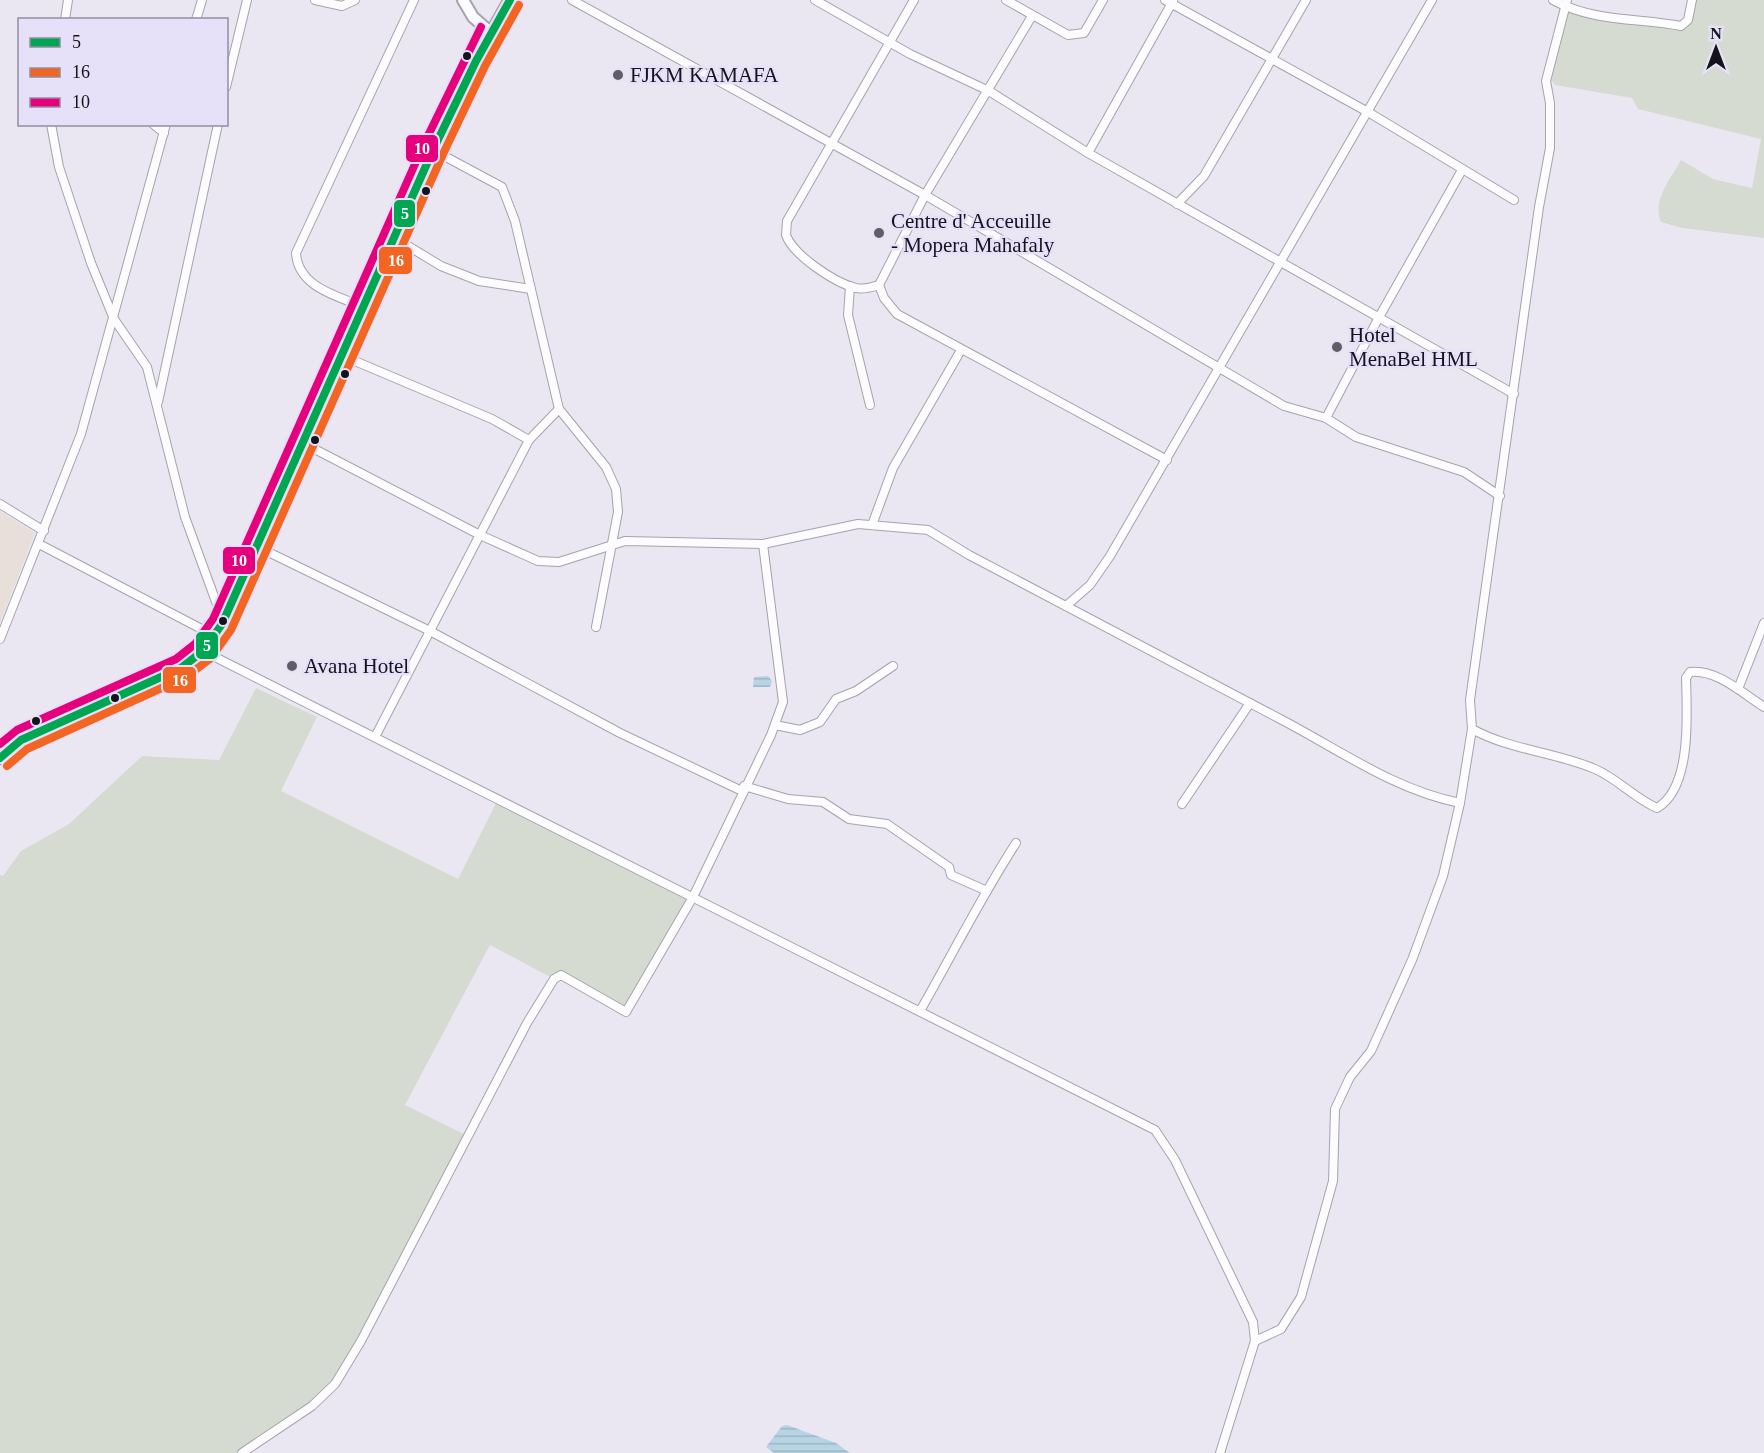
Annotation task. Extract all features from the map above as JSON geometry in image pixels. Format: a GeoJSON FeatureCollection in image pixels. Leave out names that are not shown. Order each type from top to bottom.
{"type":"FeatureCollection","features":[{"type":"Feature","properties":{"kind":"main road"},"geometry":{"type":"LineString","coordinates":[[0,745],[21,740],[171,673],[203,651],[215,636],[258,547],[433,150],[490,33],[510,0]]}},
{"type":"Feature","properties":{"kind":"main road"},"geometry":{"type":"LineString","coordinates":[[0,758],[21,740]]}},
{"type":"Feature","properties":{"kind":"street"},"geometry":{"type":"LineString","coordinates":[[65,18],[68,0]]}},
{"type":"Feature","properties":{"kind":"street"},"geometry":{"type":"LineString","coordinates":[[197,18],[202,0]]}},
{"type":"Feature","properties":{"kind":"street"},"geometry":{"type":"LineString","coordinates":[[228,79],[247,0]]}},
{"type":"Feature","properties":{"kind":"street"},"geometry":{"type":"LineString","coordinates":[[315,0],[342,6],[355,0]]}},
{"type":"Feature","properties":{"kind":"street"},"geometry":{"type":"LineString","coordinates":[[364,307],[318,287],[305,277],[296,265],[296,252],[414,0]]}},
{"type":"Feature","properties":{"kind":"street"},"geometry":{"type":"LineString","coordinates":[[463,0],[473,17],[490,33]]}},
{"type":"Feature","properties":{"kind":"street"},"geometry":{"type":"LineString","coordinates":[[572,0],[925,195],[1284,406],[1326,418],[1356,437],[1464,472],[1500,496]]}},
{"type":"Feature","properties":{"kind":"street"},"geometry":{"type":"LineString","coordinates":[[815,0],[910,54],[989,91],[1088,153],[1514,394]]}},
{"type":"Feature","properties":{"kind":"street"},"geometry":{"type":"LineString","coordinates":[[879,285],[858,289],[850,286],[798,254],[786,236],[787,222],[914,0]]}},
{"type":"Feature","properties":{"kind":"street"},"geometry":{"type":"LineString","coordinates":[[1006,0],[1068,35],[1084,33],[1103,0]]}},
{"type":"Feature","properties":{"kind":"street"},"geometry":{"type":"LineString","coordinates":[[1177,204],[1204,176],[1306,0]]}},
{"type":"Feature","properties":{"kind":"street"},"geometry":{"type":"LineString","coordinates":[[1066,606],[1090,585],[1103,566],[1167,460],[1432,0]]}},
{"type":"Feature","properties":{"kind":"street"},"geometry":{"type":"LineString","coordinates":[[1553,0],[1612,19],[1681,26],[1688,20],[1692,0]]}},
{"type":"Feature","properties":{"kind":"street"},"geometry":{"type":"LineString","coordinates":[[1088,153],[1170,1],[1368,112],[1514,200]]}},
{"type":"Feature","properties":{"kind":"street"},"geometry":{"type":"LineString","coordinates":[[1255,1341],[1281,1329],[1301,1297],[1333,1181],[1335,1109],[1350,1077],[1371,1051],[1412,960],[1443,876],[1460,803],[1472,729],[1470,700],[1539,207],[1550,148],[1550,103],[1546,81],[1566,3]]}},
{"type":"Feature","properties":{"kind":"street"},"geometry":{"type":"LineString","coordinates":[[1032,16],[925,195],[879,285],[884,298],[897,314],[1167,460]]}},
{"type":"Feature","properties":{"kind":"street"},"geometry":{"type":"LineString","coordinates":[[51,126],[59,167],[91,263],[114,319],[147,367],[185,517],[223,621]]}},
{"type":"Feature","properties":{"kind":"street"},"geometry":{"type":"LineString","coordinates":[[158,404],[218,126]]}},
{"type":"Feature","properties":{"kind":"street"},"geometry":{"type":"LineString","coordinates":[[0,639],[81,434],[165,129]]}},
{"type":"Feature","properties":{"kind":"street"},"geometry":{"type":"LineString","coordinates":[[433,150],[502,187],[515,222],[559,409],[606,467],[616,489],[618,512],[614,546],[596,627]]}},
{"type":"Feature","properties":{"kind":"street"},"geometry":{"type":"LineString","coordinates":[[1326,418],[1378,319],[1462,170]]}},
{"type":"Feature","properties":{"kind":"street"},"geometry":{"type":"LineString","coordinates":[[395,238],[441,266],[479,280],[531,289]]}},
{"type":"Feature","properties":{"kind":"street"},"geometry":{"type":"LineString","coordinates":[[850,286],[848,315],[870,405]]}},
{"type":"Feature","properties":{"kind":"street"},"geometry":{"type":"LineString","coordinates":[[872,525],[893,468],[962,350]]}},
{"type":"Feature","properties":{"kind":"street"},"geometry":{"type":"LineString","coordinates":[[343,356],[492,419],[529,440]]}},
{"type":"Feature","properties":{"kind":"street"},"geometry":{"type":"LineString","coordinates":[[375,736],[529,440],[559,409]]}},
{"type":"Feature","properties":{"kind":"street"},"geometry":{"type":"LineString","coordinates":[[303,443],[480,535],[538,561],[559,562],[625,541],[763,544],[858,524],[928,530],[969,555],[1250,703],[1389,780],[1437,798],[1460,803]]}},
{"type":"Feature","properties":{"kind":"street"},"geometry":{"type":"LineString","coordinates":[[0,504],[44,531]]}},
{"type":"Feature","properties":{"kind":"street"},"geometry":{"type":"LineString","coordinates":[[39,544],[215,636]]}},
{"type":"Feature","properties":{"kind":"street"},"geometry":{"type":"LineString","coordinates":[[242,1453],[312,1406],[335,1384],[361,1341],[527,1023],[554,979],[561,975],[626,1012],[693,897],[775,725],[783,702],[763,544]]}},
{"type":"Feature","properties":{"kind":"street"},"geometry":{"type":"LineString","coordinates":[[258,547],[430,632],[620,733],[743,789],[788,799],[822,802],[849,819],[887,824],[949,867],[951,875],[987,891]]}},
{"type":"Feature","properties":{"kind":"street"},"geometry":{"type":"LineString","coordinates":[[1738,689],[1764,623]]}},
{"type":"Feature","properties":{"kind":"street"},"geometry":{"type":"LineString","coordinates":[[203,651],[1155,1130],[1175,1160],[1247,1311],[1255,1341],[1220,1453]]}},
{"type":"Feature","properties":{"kind":"street"},"geometry":{"type":"LineString","coordinates":[[775,725],[800,730],[820,722],[836,699],[856,691],[893,666]]}},
{"type":"Feature","properties":{"kind":"street"},"geometry":{"type":"LineString","coordinates":[[1472,729],[1491,739],[1593,768],[1616,779],[1643,802],[1657,808],[1667,802],[1677,781],[1687,735],[1686,678],[1690,672],[1700,670],[1721,678],[1764,707]]}},
{"type":"Feature","properties":{"kind":"street"},"geometry":{"type":"LineString","coordinates":[[1182,804],[1250,703]]}},
{"type":"Feature","properties":{"kind":"street"},"geometry":{"type":"LineString","coordinates":[[920,1011],[996,871],[1016,843]]}},
{"type":"Feature","properties":{"kind":"shaded area"},"geometry":{"type":"Polygon","coordinates":[[[1689,0],[1764,0],[1764,238],[1682,228],[1661,222],[1659,214],[1660,198],[1681,160],[1713,179],[1752,188],[1761,139],[1638,109],[1632,98],[1555,85],[1550,78],[1567,7],[1682,26],[1689,0]]]}},
{"type":"Feature","properties":{"kind":"shaded area"},"geometry":{"type":"Polygon","coordinates":[[[0,511],[35,533],[0,623],[0,511]]]}},
{"type":"Feature","properties":{"kind":"shaded area"},"geometry":{"type":"Polygon","coordinates":[[[256,688],[317,717],[281,791],[458,879],[498,799],[693,897],[626,1012],[561,976],[554,979],[490,945],[405,1105],[468,1136],[335,1384],[312,1406],[242,1453],[0,1453],[0,875],[3,876],[21,851],[69,824],[142,756],[219,760],[256,688]]]}},
{"type":"Feature","properties":{"kind":"water"},"geometry":{"type":"Polygon","coordinates":[[[768,676],[772,681],[770,687],[753,687],[754,677],[768,676]]]}},
{"type":"Feature","properties":{"kind":"water"},"geometry":{"type":"Polygon","coordinates":[[[787,1425],[836,1443],[850,1453],[774,1453],[766,1447],[782,1426],[787,1425]]]}},
{"type":"Feature","properties":{"kind":"transit line","name":"5"},"geometry":{"type":"LineString","coordinates":[[0,758],[21,740],[181,668],[203,651],[222,624],[433,150],[476,61],[510,0]]}},
{"type":"Feature","properties":{"kind":"transit line","name":"16"},"geometry":{"type":"LineString","coordinates":[[7,766],[27,749],[186,677],[211,658],[231,630],[443,154],[485,66],[519,5]]}},
{"type":"Feature","properties":{"kind":"transit line","name":"10"},"geometry":{"type":"LineString","coordinates":[[0,744],[17,730],[176,659],[195,644],[213,619],[423,146],[481,27]]}},
{"type":"Feature","properties":{"kind":"place","name":"FJKM KAMAFA"},"geometry":{"type":"Point","coordinates":[618,75]}},
{"type":"Feature","properties":{"kind":"place","name":"Centre d' Acceuille - Mopera Mahafaly"},"geometry":{"type":"Point","coordinates":[879,233]}},
{"type":"Feature","properties":{"kind":"place","name":"Hotel MenaBel HML"},"geometry":{"type":"Point","coordinates":[1337,347]}},
{"type":"Feature","properties":{"kind":"place","name":"Avana Hotel"},"geometry":{"type":"Point","coordinates":[292,666]}}]}
